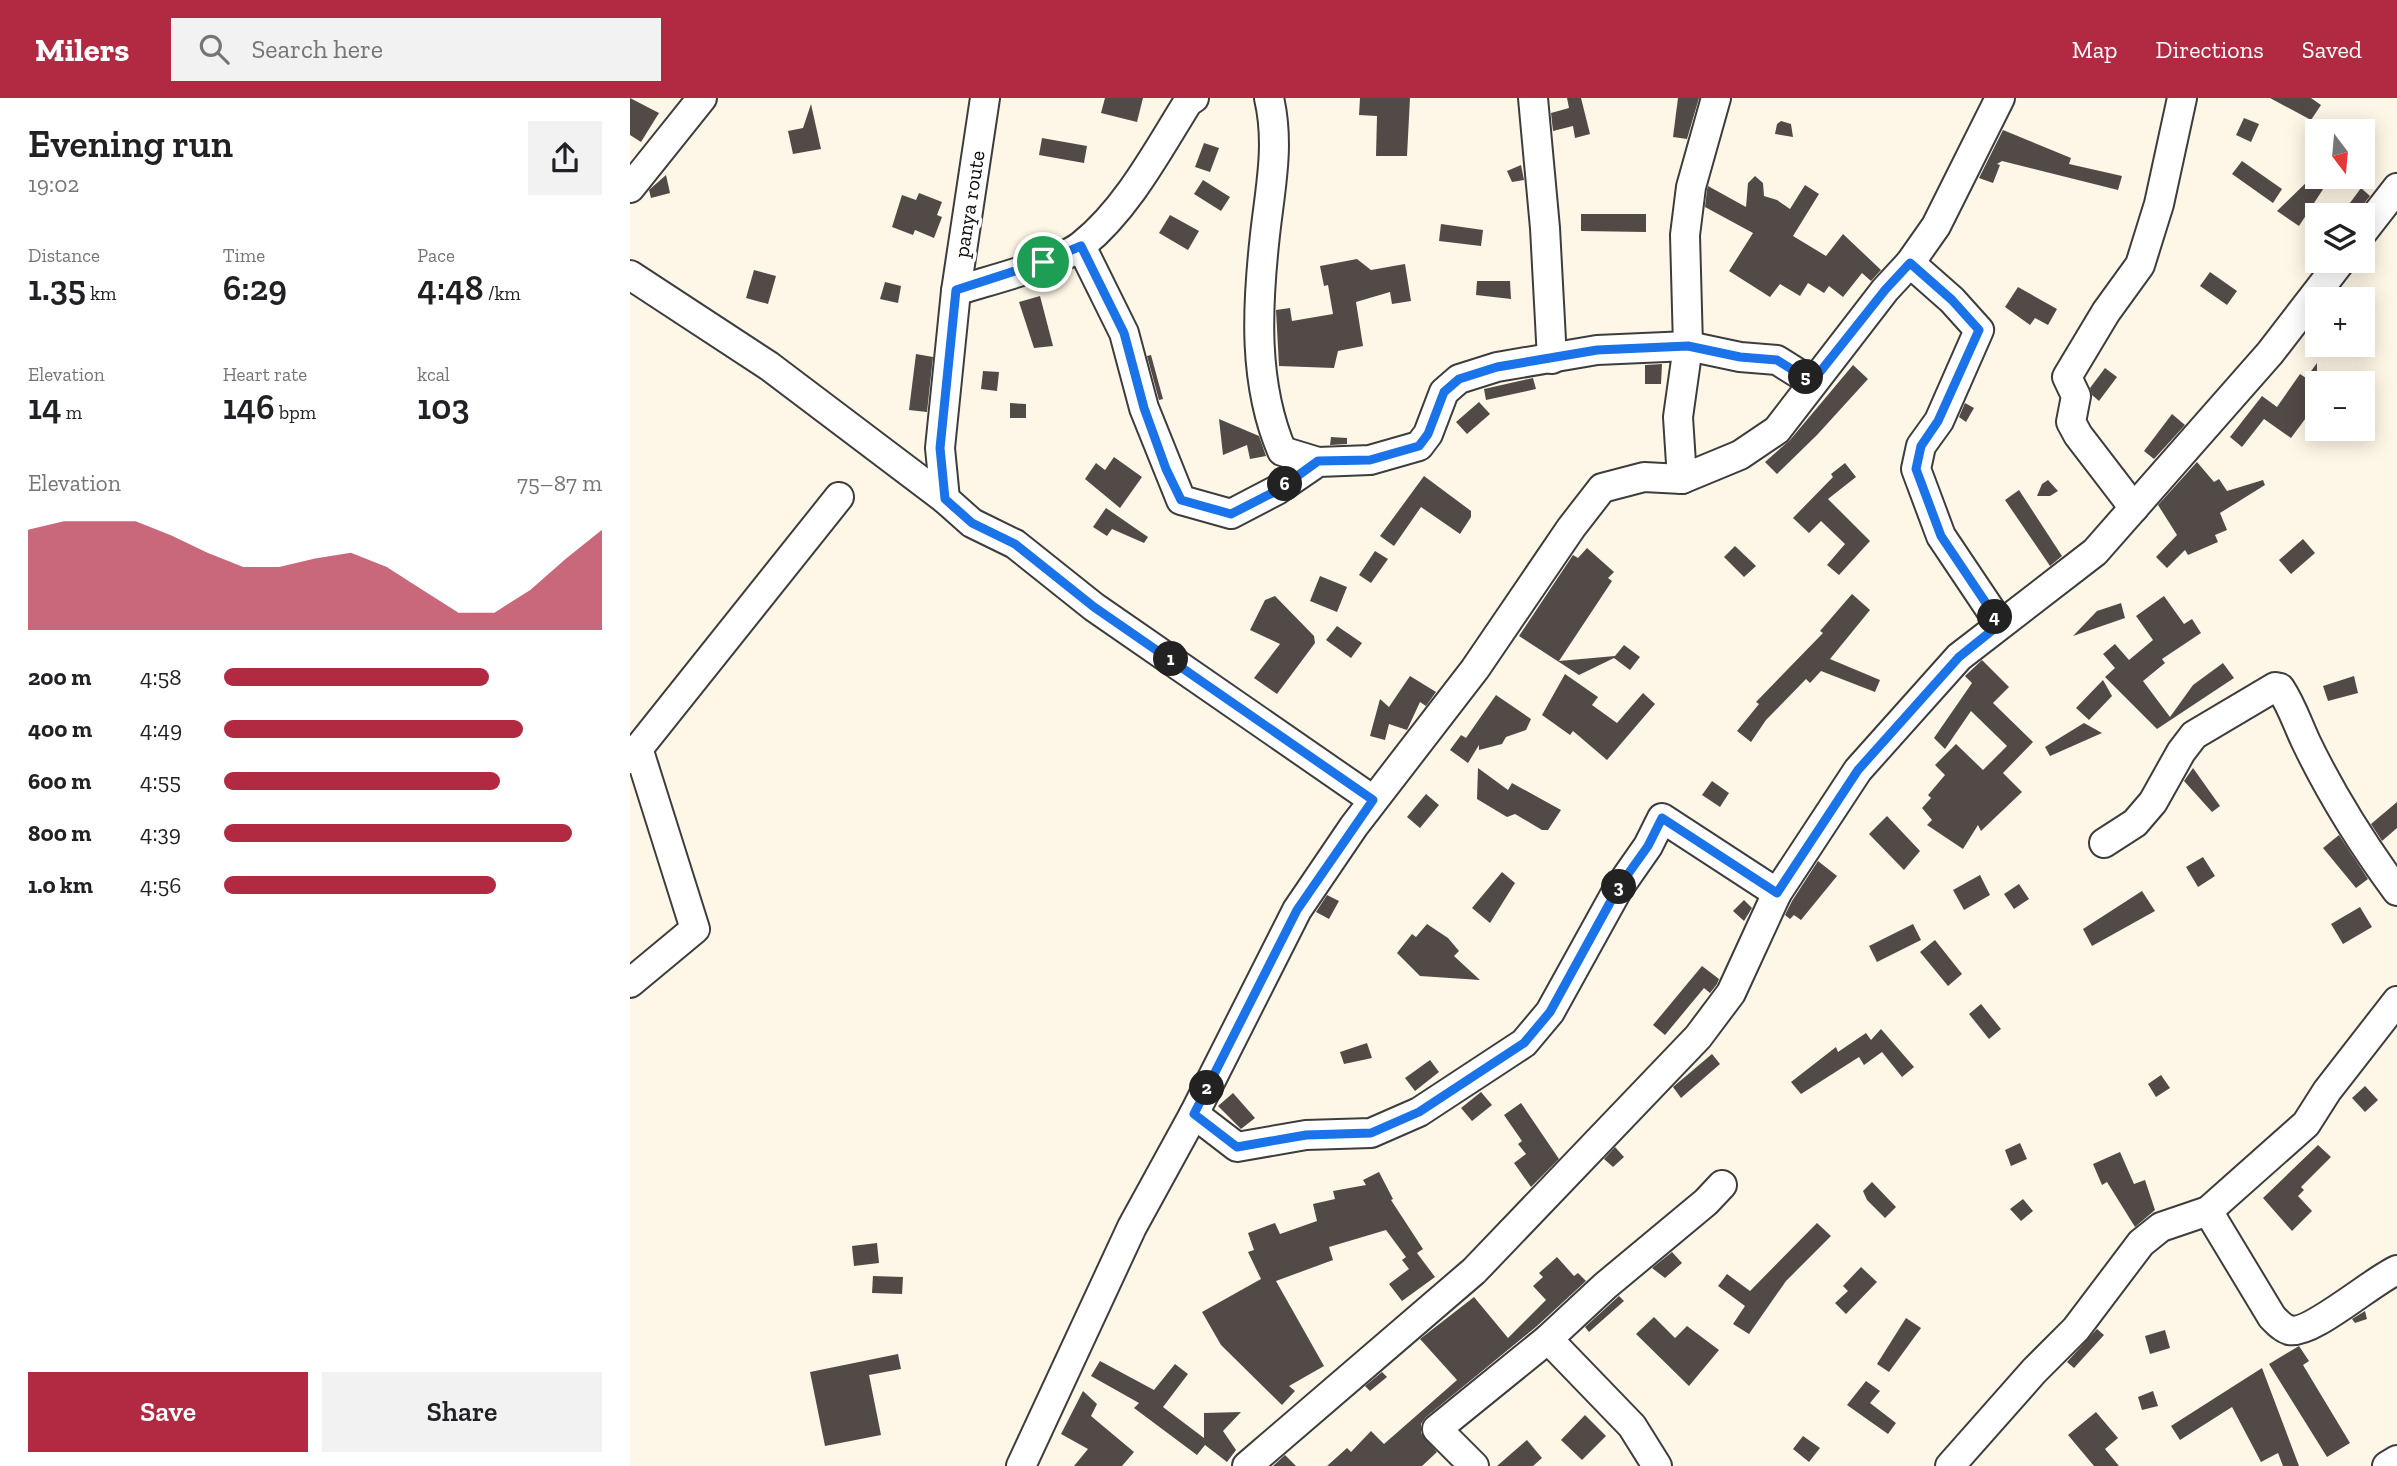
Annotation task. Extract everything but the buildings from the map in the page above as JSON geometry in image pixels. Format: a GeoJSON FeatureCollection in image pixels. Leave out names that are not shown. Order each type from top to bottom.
{"type":"FeatureCollection","features":[{"type":"Feature","properties":{"kind":"street"},"geometry":{"type":"LineString","coordinates":[[630,188],[702,98]]}},
{"type":"Feature","properties":{"kind":"street","name":"panya route"},"geometry":{"type":"LineString","coordinates":[[945,499],[940,448],[956,290],[985,98]]}},
{"type":"Feature","properties":{"kind":"street"},"geometry":{"type":"LineString","coordinates":[[956,290],[1043,262],[1081,246],[1114,212],[1188,102],[1194,98]]}},
{"type":"Feature","properties":{"kind":"street"},"geometry":{"type":"LineString","coordinates":[[1269,98],[1276,141],[1262,276],[1262,392],[1282,451],[1318,461],[1370,460],[1409,451],[1419,446],[1428,434],[1444,392],[1459,379],[1497,367],[1597,350],[1688,346],[1740,357],[1777,360],[1812,382]]}},
{"type":"Feature","properties":{"kind":"street"},"geometry":{"type":"LineString","coordinates":[[1533,98],[1545,228],[1552,359]]}},
{"type":"Feature","properties":{"kind":"street"},"geometry":{"type":"LineString","coordinates":[[1682,479],[1678,417],[1688,346],[1685,235],[1691,187],[1716,98]]}},
{"type":"Feature","properties":{"kind":"street"},"geometry":{"type":"LineString","coordinates":[[1021,1466],[1132,1227],[1194,1114],[1297,910],[1373,800],[1475,669],[1571,528],[1602,488],[1644,477],[1682,479],[1740,455],[1777,430],[1885,290],[1910,263],[1936,226],[2000,98]]}},
{"type":"Feature","properties":{"kind":"street"},"geometry":{"type":"LineString","coordinates":[[2134,508],[2071,422],[2076,396],[2067,377],[2106,312],[2140,265],[2159,204],[2182,98]]}},
{"type":"Feature","properties":{"kind":"street"},"geometry":{"type":"LineString","coordinates":[[2375,216],[2397,188]]}},
{"type":"Feature","properties":{"kind":"street"},"geometry":{"type":"LineString","coordinates":[[1081,246],[1124,333],[1144,408],[1166,469],[1181,500],[1231,514],[1278,490],[1318,461]]}},
{"type":"Feature","properties":{"kind":"street"},"geometry":{"type":"LineString","coordinates":[[1910,263],[1952,300],[1979,330],[1938,421],[1921,446],[1916,469],[1941,536],[2000,624]]}},
{"type":"Feature","properties":{"kind":"street"},"geometry":{"type":"LineString","coordinates":[[1247,1466],[1474,1271],[1698,1037],[1731,993],[1777,893],[1858,770],[1959,657],[2095,552],[2270,353],[2332,273]]}},
{"type":"Feature","properties":{"kind":"street"},"geometry":{"type":"LineString","coordinates":[[630,275],[769,366],[945,499],[972,523],[1015,544],[1094,607],[1373,800]]}},
{"type":"Feature","properties":{"kind":"street"},"geometry":{"type":"LineString","coordinates":[[630,983],[695,929],[634,754],[839,497]]}},
{"type":"Feature","properties":{"kind":"street"},"geometry":{"type":"LineString","coordinates":[[2104,843],[2135,823],[2153,802],[2181,752],[2194,735],[2275,687],[2280,688],[2298,717],[2305,740],[2340,805],[2397,891]]}},
{"type":"Feature","properties":{"kind":"street"},"geometry":{"type":"LineString","coordinates":[[1194,1114],[1237,1147],[1306,1135],[1371,1133],[1419,1112],[1524,1043],[1550,1012],[1618,888],[1648,846],[1662,818],[1777,893]]}},
{"type":"Feature","properties":{"kind":"street"},"geometry":{"type":"LineString","coordinates":[[1950,1466],[2034,1371],[2076,1329],[2141,1243],[2161,1227],[2208,1211],[2306,1124],[2326,1091],[2397,1002]]}},
{"type":"Feature","properties":{"kind":"street"},"geometry":{"type":"LineString","coordinates":[[1474,1466],[1437,1429],[1548,1339],[1605,1286],[1706,1202],[1722,1185]]}},
{"type":"Feature","properties":{"kind":"street"},"geometry":{"type":"LineString","coordinates":[[2208,1211],[2272,1317],[2287,1330],[2297,1331],[2317,1323],[2377,1279],[2397,1270]]}},
{"type":"Feature","properties":{"kind":"street"},"geometry":{"type":"LineString","coordinates":[[1548,1339],[1632,1426],[1657,1466]]}},
{"type":"Feature","properties":{"kind":"street"},"geometry":{"type":"LineString","coordinates":[[2387,1466],[2397,1460]]}},
{"type":"Feature","properties":{"kind":"route"},"geometry":{"type":"LineString","coordinates":[[1081,246],[1124,333],[1144,408],[1166,469],[1181,500],[1201,508],[1231,514],[1278,490],[1318,461],[1340,463],[1370,460],[1419,446],[1428,434],[1444,392],[1459,379],[1497,367],[1597,350],[1688,346],[1740,357],[1777,360],[1812,382],[1885,290],[1910,263],[1952,300],[1979,330],[1938,421],[1921,446],[1916,469],[1941,536],[2000,624],[1959,657],[1858,770],[1807,852],[1777,893],[1662,818],[1648,846],[1618,888],[1550,1012],[1524,1043],[1419,1112],[1371,1133],[1306,1135],[1237,1147],[1194,1114],[1297,910],[1373,800],[1094,607],[1015,544],[972,523],[945,499],[940,448],[956,290],[1043,262],[1081,246]]}}]}
